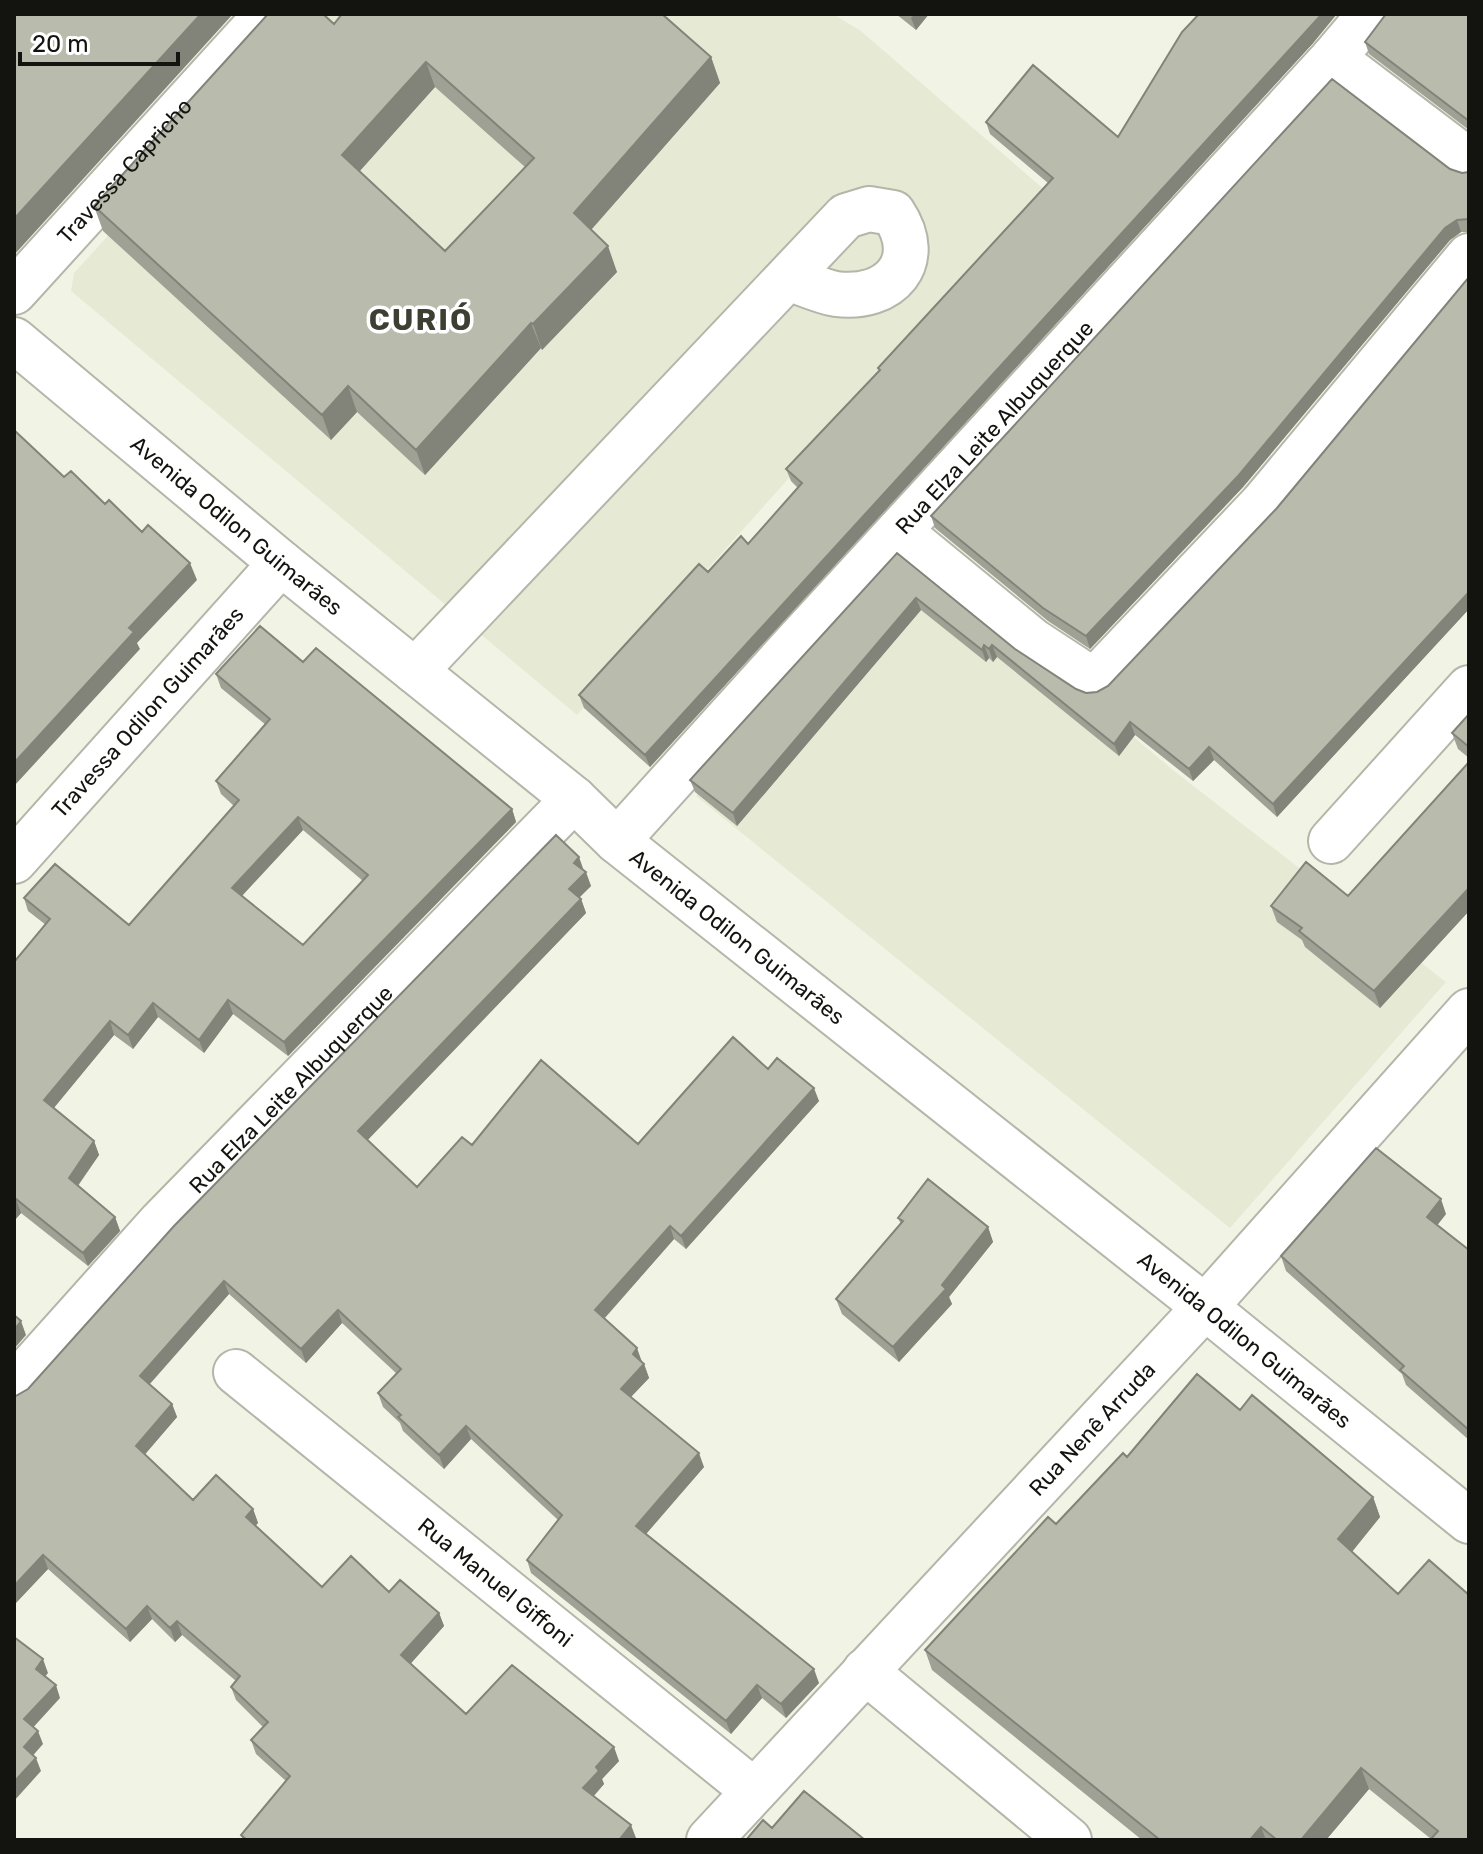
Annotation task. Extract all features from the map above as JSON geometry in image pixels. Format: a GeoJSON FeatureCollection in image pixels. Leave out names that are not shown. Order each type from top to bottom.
{"type":"FeatureCollection","features":[{"type":"Feature","properties":{"kind":"street","name":"Travessa Capricho"},"geometry":{"type":"LineString","coordinates":[[14,292],[267,14]]}},
{"type":"Feature","properties":{"kind":"street","name":"Rua Elza Leite Albuquerque"},"geometry":{"type":"LineString","coordinates":[[617,841],[1370,14]]}},
{"type":"Feature","properties":{"kind":"street"},"geometry":{"type":"LineString","coordinates":[[1333,58],[1469,161]]}},
{"type":"Feature","properties":{"kind":"street"},"geometry":{"type":"LineString","coordinates":[[899,531],[1033,641],[1094,681],[1262,504],[1469,256]]}},
{"type":"Feature","properties":{"kind":"street"},"geometry":{"type":"LineString","coordinates":[[415,671],[788,278]]}},
{"type":"Feature","properties":{"kind":"street","name":"Avenida Odilon Guimarães"},"geometry":{"type":"LineString","coordinates":[[14,340],[281,563],[574,799],[617,841],[1205,1307],[1469,1521]]}},
{"type":"Feature","properties":{"kind":"street","name":"Travessa Odilon Guimarães"},"geometry":{"type":"LineString","coordinates":[[14,861],[281,563]]}},
{"type":"Feature","properties":{"kind":"street"},"geometry":{"type":"LineString","coordinates":[[1331,841],[1469,688]]}},
{"type":"Feature","properties":{"kind":"street","name":"Rua Elza Leite Albuquerque"},"geometry":{"type":"LineString","coordinates":[[14,1386],[161,1222],[574,799]]}},
{"type":"Feature","properties":{"kind":"street","name":"Rua Nenê Arruda"},"geometry":{"type":"LineString","coordinates":[[709,1840],[1205,1307],[1469,1011]]}},
{"type":"Feature","properties":{"kind":"street","name":"Rua Manuel Giffoni"},"geometry":{"type":"LineString","coordinates":[[236,1372],[754,1791]]}},
{"type":"Feature","properties":{"kind":"street"},"geometry":{"type":"LineString","coordinates":[[865,1671],[1069,1840]]}},
{"type":"Feature","properties":{"kind":"shaded area"},"geometry":{"type":"Polygon","coordinates":[[[310,14],[833,14],[861,31],[1046,191],[577,715],[71,291],[74,273],[310,14]]]}},
{"type":"Feature","properties":{"kind":"shaded area"},"geometry":{"type":"Polygon","coordinates":[[[904,543],[1173,770],[1446,982],[1230,1228],[696,796],[904,543]]]}},
{"type":"Feature","properties":{"kind":"building"},"geometry":{"type":"Polygon","coordinates":[[[14,14],[201,14],[14,219],[14,14]]]}},
{"type":"Feature","properties":{"kind":"building"},"geometry":{"type":"Polygon","coordinates":[[[268,14],[323,14],[334,24],[342,14],[662,14],[711,57],[574,213],[608,246],[531,323],[416,450],[348,386],[322,415],[94,206],[268,14]],[[426,62],[342,155],[445,251],[534,158],[426,62]]]}},
{"type":"Feature","properties":{"kind":"building"},"geometry":{"type":"Polygon","coordinates":[[[1199,14],[1322,14],[645,755],[579,695],[699,564],[708,572],[741,536],[748,544],[802,483],[786,469],[1053,178],[986,122],[1033,65],[1118,137],[1182,32],[1199,14]]]}},
{"type":"Feature","properties":{"kind":"building"},"geometry":{"type":"Polygon","coordinates":[[[1386,14],[1469,14],[1469,121],[1365,42],[1386,14]]]}},
{"type":"Feature","properties":{"kind":"building"},"geometry":{"type":"Polygon","coordinates":[[[1332,79],[1450,169],[1469,172],[1469,219],[1457,220],[1445,228],[1239,475],[1086,636],[1043,608],[931,516],[1332,79]]]}},
{"type":"Feature","properties":{"kind":"building"},"geometry":{"type":"Polygon","coordinates":[[[1469,277],[1469,592],[1273,804],[1209,747],[1189,769],[1130,722],[1114,744],[992,645],[989,649],[984,645],[982,650],[916,598],[733,813],[690,780],[897,553],[1015,649],[1076,689],[1086,693],[1097,692],[1108,686],[1277,508],[1469,277]]]}},
{"type":"Feature","properties":{"kind":"building"},"geometry":{"type":"Polygon","coordinates":[[[14,430],[64,477],[71,471],[105,504],[109,500],[142,532],[148,525],[190,563],[129,628],[134,632],[14,763],[14,430]]]}},
{"type":"Feature","properties":{"kind":"building"},"geometry":{"type":"Polygon","coordinates":[[[260,626],[303,662],[316,648],[512,809],[284,1042],[228,1000],[199,1040],[153,1003],[128,1035],[110,1021],[44,1100],[94,1141],[69,1178],[115,1217],[83,1253],[16,1199],[14,1202],[14,962],[50,919],[24,898],[55,864],[129,925],[239,800],[216,781],[270,719],[216,674],[260,626]],[[298,817],[232,888],[303,945],[368,875],[298,817]]]}},
{"type":"Feature","properties":{"kind":"building"},"geometry":{"type":"Polygon","coordinates":[[[1469,714],[1469,747],[1452,733],[1469,714]]]}},
{"type":"Feature","properties":{"kind":"building"},"geometry":{"type":"Polygon","coordinates":[[[1469,762],[1469,888],[1374,991],[1299,931],[1302,928],[1271,906],[1306,862],[1348,896],[1469,762]]]}},
{"type":"Feature","properties":{"kind":"building"},"geometry":{"type":"Polygon","coordinates":[[[556,835],[579,857],[574,863],[586,872],[569,889],[581,899],[358,1131],[417,1187],[462,1137],[472,1145],[541,1060],[638,1144],[733,1037],[768,1069],[777,1058],[814,1088],[681,1236],[670,1226],[595,1310],[637,1348],[633,1354],[644,1364],[621,1389],[699,1453],[636,1526],[814,1669],[781,1704],[757,1685],[726,1721],[527,1560],[562,1515],[466,1426],[439,1455],[398,1417],[401,1415],[378,1393],[401,1369],[338,1310],[301,1349],[224,1281],[140,1376],[172,1404],[136,1446],[193,1500],[216,1475],[253,1509],[246,1517],[322,1587],[351,1556],[389,1592],[400,1580],[439,1613],[401,1655],[466,1714],[512,1665],[614,1747],[596,1767],[599,1771],[583,1788],[631,1825],[619,1840],[247,1840],[241,1835],[290,1776],[251,1740],[268,1722],[231,1687],[240,1676],[177,1621],[170,1628],[147,1606],[126,1629],[43,1555],[14,1586],[14,1397],[28,1389],[174,1226],[556,835]]]}},
{"type":"Feature","properties":{"kind":"building"},"geometry":{"type":"Polygon","coordinates":[[[1376,1148],[1441,1199],[1427,1217],[1469,1250],[1469,1430],[1400,1370],[1404,1366],[1281,1256],[1376,1148]]]}},
{"type":"Feature","properties":{"kind":"building"},"geometry":{"type":"Polygon","coordinates":[[[928,1179],[988,1227],[942,1285],[946,1289],[893,1347],[836,1299],[903,1221],[898,1218],[928,1179]]]}},
{"type":"Feature","properties":{"kind":"building"},"geometry":{"type":"Polygon","coordinates":[[[14,1315],[21,1321],[14,1330],[14,1315]]]}},
{"type":"Feature","properties":{"kind":"building"},"geometry":{"type":"Polygon","coordinates":[[[1197,1374],[1240,1410],[1252,1395],[1373,1497],[1338,1539],[1398,1594],[1429,1560],[1469,1595],[1469,1840],[1430,1840],[1438,1831],[1361,1768],[1301,1840],[1277,1840],[1261,1827],[1250,1840],[1160,1840],[925,1650],[1048,1517],[1056,1524],[1123,1453],[1127,1457],[1197,1374]]]}},
{"type":"Feature","properties":{"kind":"building"},"geometry":{"type":"Polygon","coordinates":[[[14,1637],[43,1659],[36,1669],[56,1685],[24,1719],[38,1731],[24,1747],[36,1758],[14,1782],[14,1637]]]}},
{"type":"Feature","properties":{"kind":"building"},"geometry":{"type":"Polygon","coordinates":[[[804,1791],[865,1840],[746,1840],[763,1820],[772,1828],[804,1791]]]}},
{"type":"Feature","properties":{"kind":"district","name":"CURIÓ"},"geometry":{"type":"Point","coordinates":[421,320]}}]}
